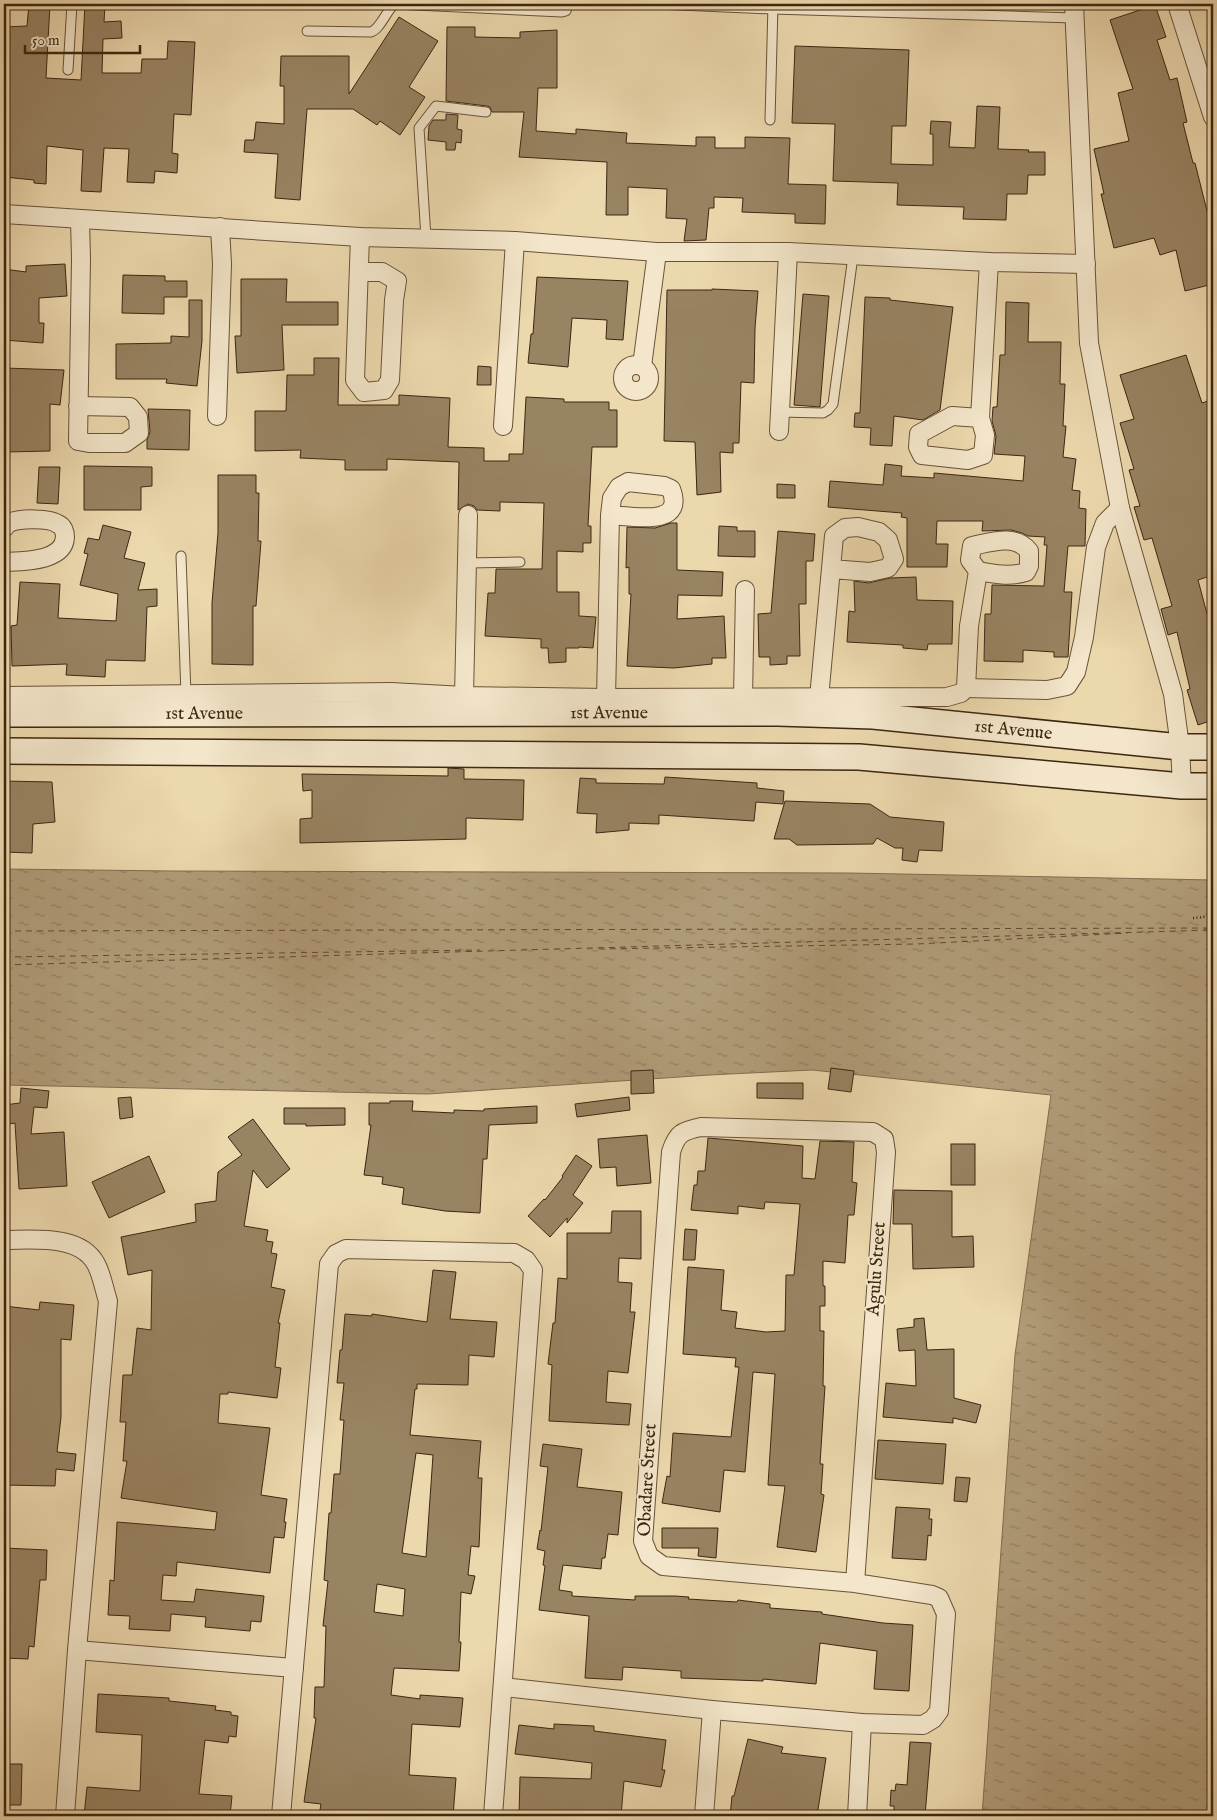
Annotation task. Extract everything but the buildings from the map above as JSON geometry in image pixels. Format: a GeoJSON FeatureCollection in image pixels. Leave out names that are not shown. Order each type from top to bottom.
{"type":"FeatureCollection","features":[{"type":"Feature","properties":{"kind":"main road","name":"1st Avenue"},"geometry":{"type":"LineString","coordinates":[[4,714],[778,713],[873,716],[1180,747],[1213,747]]}},
{"type":"Feature","properties":{"kind":"main road"},"geometry":{"type":"LineString","coordinates":[[4,751],[859,757],[1182,786],[1213,786]]}},
{"type":"Feature","properties":{"kind":"street"},"geometry":{"type":"LineString","coordinates":[[1177,4],[1213,117]]}},
{"type":"Feature","properties":{"kind":"street"},"geometry":{"type":"LineString","coordinates":[[1074,11],[1089,343],[1120,508],[1173,694],[1180,747],[1182,786]]}},
{"type":"Feature","properties":{"kind":"street"},"geometry":{"type":"LineString","coordinates":[[4,214],[360,237],[514,241],[657,252],[788,252],[989,262],[1086,264]]}},
{"type":"Feature","properties":{"kind":"street"},"geometry":{"type":"LineString","coordinates":[[78,406],[80,219]]}},
{"type":"Feature","properties":{"kind":"street"},"geometry":{"type":"LineString","coordinates":[[217,416],[222,264],[220,227]]}},
{"type":"Feature","properties":{"kind":"street"},"geometry":{"type":"LineString","coordinates":[[359,272],[382,272],[397,281],[390,380],[384,390],[364,392],[356,380],[359,272],[360,237]]}},
{"type":"Feature","properties":{"kind":"street"},"geometry":{"type":"LineString","coordinates":[[504,426],[514,241]]}},
{"type":"Feature","properties":{"kind":"street"},"geometry":{"type":"LineString","coordinates":[[642,366],[657,252]]}},
{"type":"Feature","properties":{"kind":"street"},"geometry":{"type":"LineString","coordinates":[[779,431],[788,252]]}},
{"type":"Feature","properties":{"kind":"street"},"geometry":{"type":"LineString","coordinates":[[980,418],[989,262]]}},
{"type":"Feature","properties":{"kind":"street"},"geometry":{"type":"LineString","coordinates":[[966,688],[1047,690],[1067,686],[1076,672],[1084,637],[1096,547],[1105,523],[1120,508]]}},
{"type":"Feature","properties":{"kind":"street"},"geometry":{"type":"LineString","coordinates":[[464,696],[468,515]]}},
{"type":"Feature","properties":{"kind":"street"},"geometry":{"type":"LineString","coordinates":[[606,698],[610,515]]}},
{"type":"Feature","properties":{"kind":"street"},"geometry":{"type":"LineString","coordinates":[[4,528],[10,523],[42,518],[59,524],[65,532],[65,543],[56,554],[29,561],[4,562]]}},
{"type":"Feature","properties":{"kind":"street"},"geometry":{"type":"LineString","coordinates":[[819,698],[831,569]]}},
{"type":"Feature","properties":{"kind":"street"},"geometry":{"type":"LineString","coordinates":[[4,696],[391,692],[464,696],[606,698],[947,697],[962,694],[966,688],[969,626],[978,572]]}},
{"type":"Feature","properties":{"kind":"street"},"geometry":{"type":"LineString","coordinates":[[743,698],[746,590]]}},
{"type":"Feature","properties":{"kind":"street","name":"Obadare Street"},"geometry":{"type":"LineString","coordinates":[[701,1127],[686,1131],[676,1137],[671,1152],[643,1541],[649,1556],[663,1566],[855,1583],[932,1595],[939,1598],[946,1614],[940,1711],[933,1720],[923,1725],[862,1723]]}},
{"type":"Feature","properties":{"kind":"street","name":"Agulu Street"},"geometry":{"type":"LineString","coordinates":[[701,1127],[873,1132],[884,1139],[885,1161],[855,1583]]}},
{"type":"Feature","properties":{"kind":"street"},"geometry":{"type":"LineString","coordinates":[[4,1240],[44,1240],[76,1245],[88,1254],[96,1265],[108,1301],[77,1650],[65,1816]]}},
{"type":"Feature","properties":{"kind":"street"},"geometry":{"type":"LineString","coordinates":[[281,1816],[330,1264],[336,1254],[346,1248],[514,1253],[526,1260],[533,1270],[493,1816]]}},
{"type":"Feature","properties":{"kind":"street"},"geometry":{"type":"LineString","coordinates":[[77,1650],[294,1668]]}},
{"type":"Feature","properties":{"kind":"street"},"geometry":{"type":"LineString","coordinates":[[503,1687],[712,1710],[862,1723],[857,1816]]}},
{"type":"Feature","properties":{"kind":"street"},"geometry":{"type":"LineString","coordinates":[[704,1816],[712,1710]]}},
{"type":"Feature","properties":{"kind":"lane"},"geometry":{"type":"LineString","coordinates":[[68,70],[72,4]]}},
{"type":"Feature","properties":{"kind":"lane"},"geometry":{"type":"LineString","coordinates":[[306,31],[371,32],[376,29],[386,12],[394,4],[515,7],[562,12],[566,10],[568,4]]}},
{"type":"Feature","properties":{"kind":"lane"},"geometry":{"type":"LineString","coordinates":[[656,4],[1074,11]]}},
{"type":"Feature","properties":{"kind":"lane"},"geometry":{"type":"LineString","coordinates":[[770,120],[772,6]]}},
{"type":"Feature","properties":{"kind":"lane"},"geometry":{"type":"LineString","coordinates":[[426,238],[419,128],[436,106],[486,112]]}},
{"type":"Feature","properties":{"kind":"lane"},"geometry":{"type":"LineString","coordinates":[[780,412],[822,413],[833,404],[853,256]]}},
{"type":"Feature","properties":{"kind":"lane"},"geometry":{"type":"LineString","coordinates":[[181,556],[186,695]]}},
{"type":"Feature","properties":{"kind":"lane"},"geometry":{"type":"LineString","coordinates":[[467,564],[520,562]]}},
{"type":"Feature","properties":{"kind":"path"},"geometry":{"type":"LineString","coordinates":[[1193,918],[1213,916]]}},
{"type":"Feature","properties":{"kind":"water"},"geometry":{"type":"Polygon","coordinates":[[[4,869],[849,873],[1213,880],[1213,1816],[982,1816],[1015,1355],[1051,1095],[812,1070],[428,1094],[4,1085],[4,869]]]}},
{"type":"Feature","properties":{"kind":"ferry route"},"geometry":{"type":"LineString","coordinates":[[4,931],[1213,928]]}},
{"type":"Feature","properties":{"kind":"ferry route"},"geometry":{"type":"LineString","coordinates":[[1204,929],[1213,929]]}},
{"type":"Feature","properties":{"kind":"ferry route"},"geometry":{"type":"LineString","coordinates":[[4,965],[1213,930]]}},
{"type":"Feature","properties":{"kind":"ferry route"},"geometry":{"type":"LineString","coordinates":[[599,949],[917,944],[1128,933]]}},
{"type":"Feature","properties":{"kind":"ferry route"},"geometry":{"type":"LineString","coordinates":[[4,957],[480,950]]}}]}
